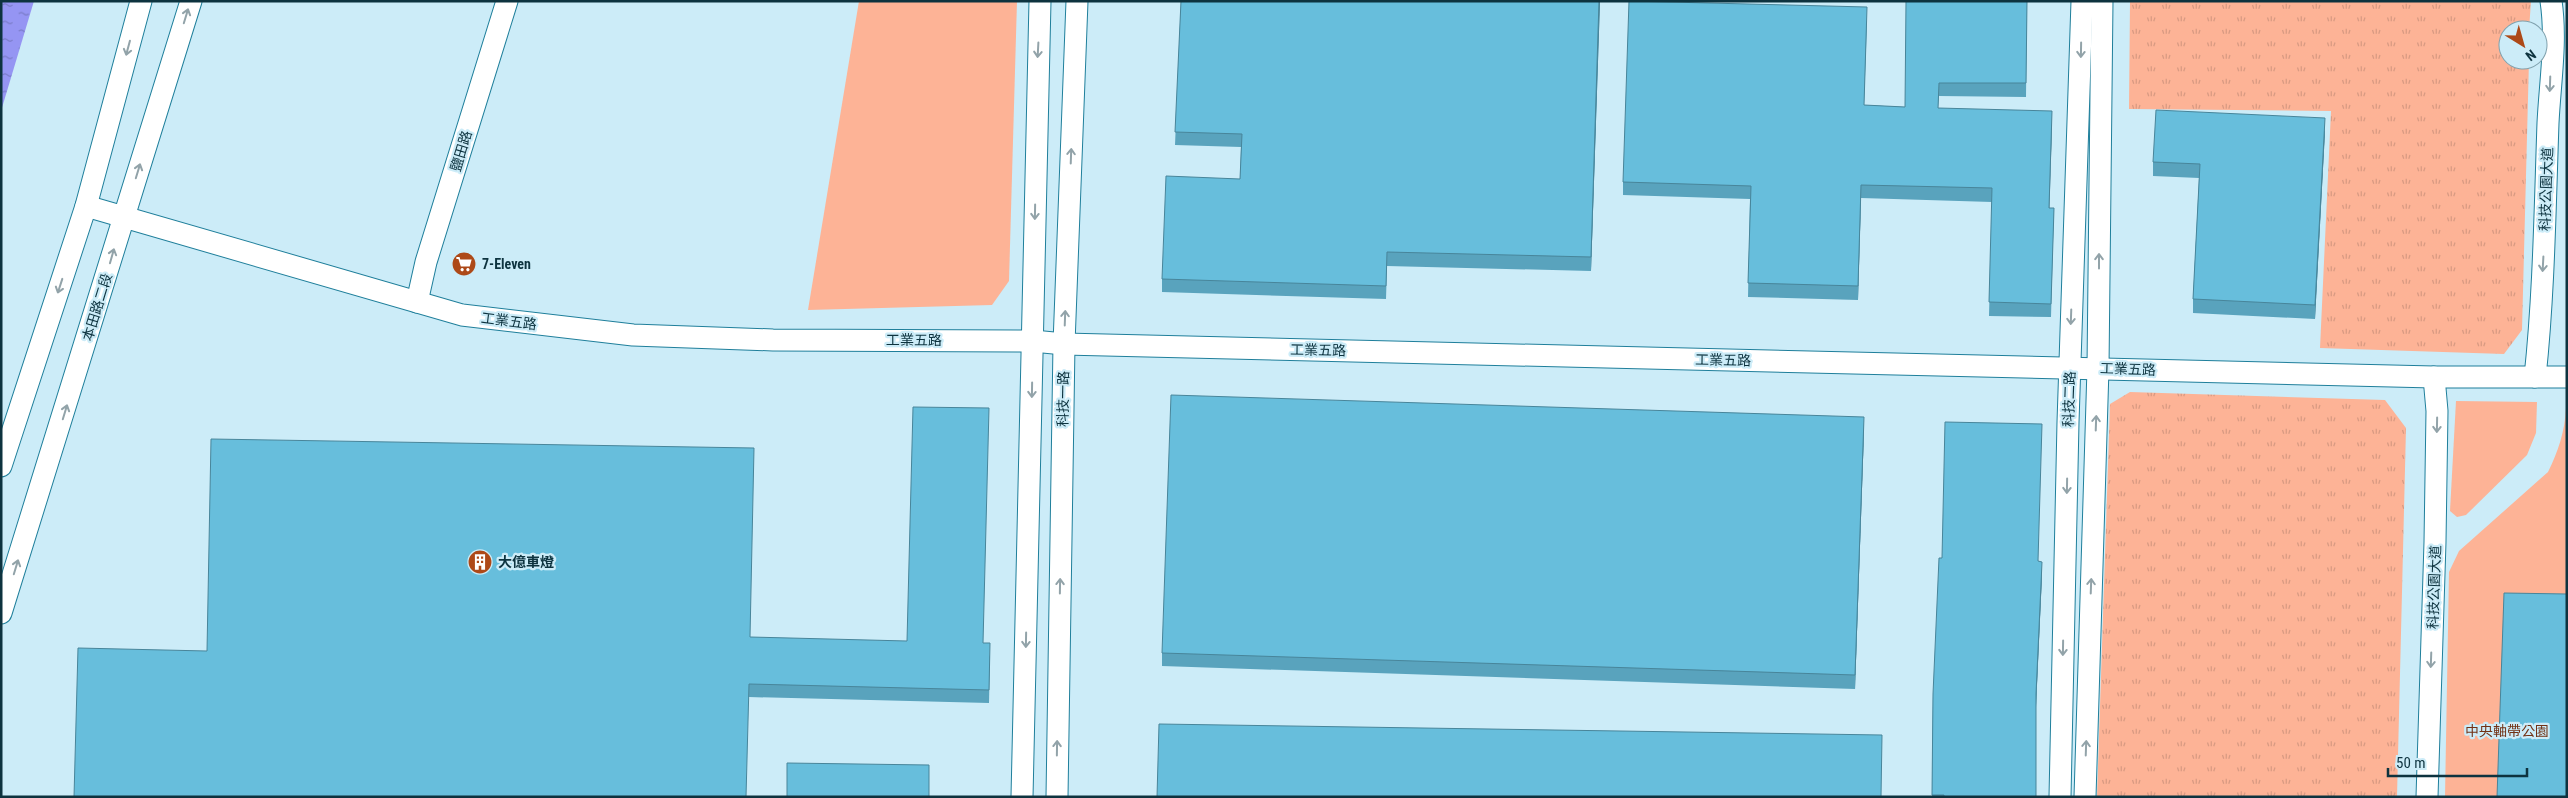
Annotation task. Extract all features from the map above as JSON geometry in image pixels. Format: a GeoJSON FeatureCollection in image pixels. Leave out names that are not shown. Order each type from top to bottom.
{"type":"FeatureCollection","features":[{"type":"Feature","properties":{"kind":"street"},"geometry":{"type":"LineString","coordinates":[[1,466],[86,206],[141,1]]}},
{"type":"Feature","properties":{"kind":"street","name":"本田路二段"},"geometry":{"type":"LineString","coordinates":[[1,613],[191,1]]}},
{"type":"Feature","properties":{"kind":"street","name":"鹽田路"},"geometry":{"type":"LineString","coordinates":[[417,302],[426,262],[507,1]]}},
{"type":"Feature","properties":{"kind":"street"},"geometry":{"type":"LineString","coordinates":[[1022,797],[1040,1]]}},
{"type":"Feature","properties":{"kind":"street","name":"科技一路"},"geometry":{"type":"LineString","coordinates":[[1057,797],[1064,344],[1077,1]]}},
{"type":"Feature","properties":{"kind":"street","name":"科技二路"},"geometry":{"type":"LineString","coordinates":[[2060,797],[2070,367],[2082,1]]}},
{"type":"Feature","properties":{"kind":"street","name":"科技二路"},"geometry":{"type":"LineString","coordinates":[[2084,797],[2098,368],[2102,1]]}},
{"type":"Feature","properties":{"kind":"street","name":"科技公園大道"},"geometry":{"type":"LineString","coordinates":[[2535,377],[2544,230],[2550,67],[2555,26],[2551,1]]}},
{"type":"Feature","properties":{"kind":"street","name":"工業五路"},"geometry":{"type":"LineString","coordinates":[[86,206],[462,315],[633,335],[774,340],[1032,341],[1064,344],[2434,377],[2567,377]]}},
{"type":"Feature","properties":{"kind":"street","name":"科技公園大道"},"geometry":{"type":"LineString","coordinates":[[2427,797],[2435,542],[2437,410],[2434,377]]}},
{"type":"Feature","properties":{"kind":"green space"},"geometry":{"type":"Polygon","coordinates":[[[859,1],[1017,1],[1009,281],[992,305],[808,310],[859,1]]]}},
{"type":"Feature","properties":{"kind":"green space"},"geometry":{"type":"Polygon","coordinates":[[[2130,1],[2531,1],[2530,20],[2498,20],[2498,70],[2529,70],[2522,330],[2504,354],[2320,348],[2331,111],[2129,109],[2130,1]]]}},
{"type":"Feature","properties":{"kind":"green space"},"geometry":{"type":"Polygon","coordinates":[[[2130,392],[2385,400],[2406,428],[2397,797],[2097,797],[2110,404],[2130,392]]]}},
{"type":"Feature","properties":{"kind":"green space"},"geometry":{"type":"Polygon","coordinates":[[[2456,401],[2537,402],[2536,433],[2527,455],[2466,515],[2457,517],[2450,511],[2456,401]]]}},
{"type":"Feature","properties":{"kind":"green space","name":"中央軸帶公園"},"geometry":{"type":"Polygon","coordinates":[[[2566,408],[2567,797],[2445,797],[2449,572],[2459,551],[2548,472],[2560,441],[2566,408]]]}},
{"type":"Feature","properties":{"kind":"water"},"geometry":{"type":"Polygon","coordinates":[[[1,1],[34,1],[1,111],[1,1]]]}},
{"type":"Feature","properties":{"kind":"building"},"geometry":{"type":"Polygon","coordinates":[[[1181,1],[1599,1],[1591,257],[1387,252],[1386,286],[1162,279],[1166,176],[1240,179],[1242,134],[1175,132],[1181,1]]]}},
{"type":"Feature","properties":{"kind":"building"},"geometry":{"type":"Polygon","coordinates":[[[1629,1],[1867,7],[1864,105],[1905,107],[1906,1],[2027,1],[2026,83],[1939,83],[1938,108],[2052,111],[2049,208],[2054,208],[2051,304],[1989,302],[1992,188],[1861,185],[1858,286],[1748,283],[1751,186],[1623,182],[1629,1]]]}},
{"type":"Feature","properties":{"kind":"building"},"geometry":{"type":"Polygon","coordinates":[[[2156,110],[2325,118],[2315,305],[2193,299],[2200,164],[2153,162],[2156,110]]]}},
{"type":"Feature","properties":{"kind":"building"},"geometry":{"type":"Polygon","coordinates":[[[1171,395],[1864,417],[1855,675],[1162,653],[1171,395]]]}},
{"type":"Feature","properties":{"kind":"building","name":"大億車燈"},"geometry":{"type":"Polygon","coordinates":[[[913,407],[989,408],[983,643],[990,643],[989,690],[749,684],[746,797],[74,797],[78,648],[207,651],[211,439],[754,448],[750,637],[907,641],[913,407]]]}},
{"type":"Feature","properties":{"kind":"building"},"geometry":{"type":"Polygon","coordinates":[[[1945,422],[2042,424],[2038,561],[2042,562],[2036,694],[2036,797],[1944,797],[1944,795],[1932,795],[1933,694],[1939,558],[1942,558],[1945,422]]]}},
{"type":"Feature","properties":{"kind":"building"},"geometry":{"type":"Polygon","coordinates":[[[2504,593],[2567,594],[2567,797],[2497,797],[2504,593]]]}},
{"type":"Feature","properties":{"kind":"building"},"geometry":{"type":"Polygon","coordinates":[[[1159,724],[1882,735],[1881,797],[1157,797],[1159,724]]]}},
{"type":"Feature","properties":{"kind":"building"},"geometry":{"type":"Polygon","coordinates":[[[787,763],[929,765],[929,797],[787,797],[787,763]]]}},
{"type":"Feature","properties":{"kind":"place","name":"7-Eleven"},"geometry":{"type":"Point","coordinates":[464,264]}},
{"type":"Feature","properties":{"kind":"place","name":"大億車燈"},"geometry":{"type":"Point","coordinates":[480,562]}}]}
